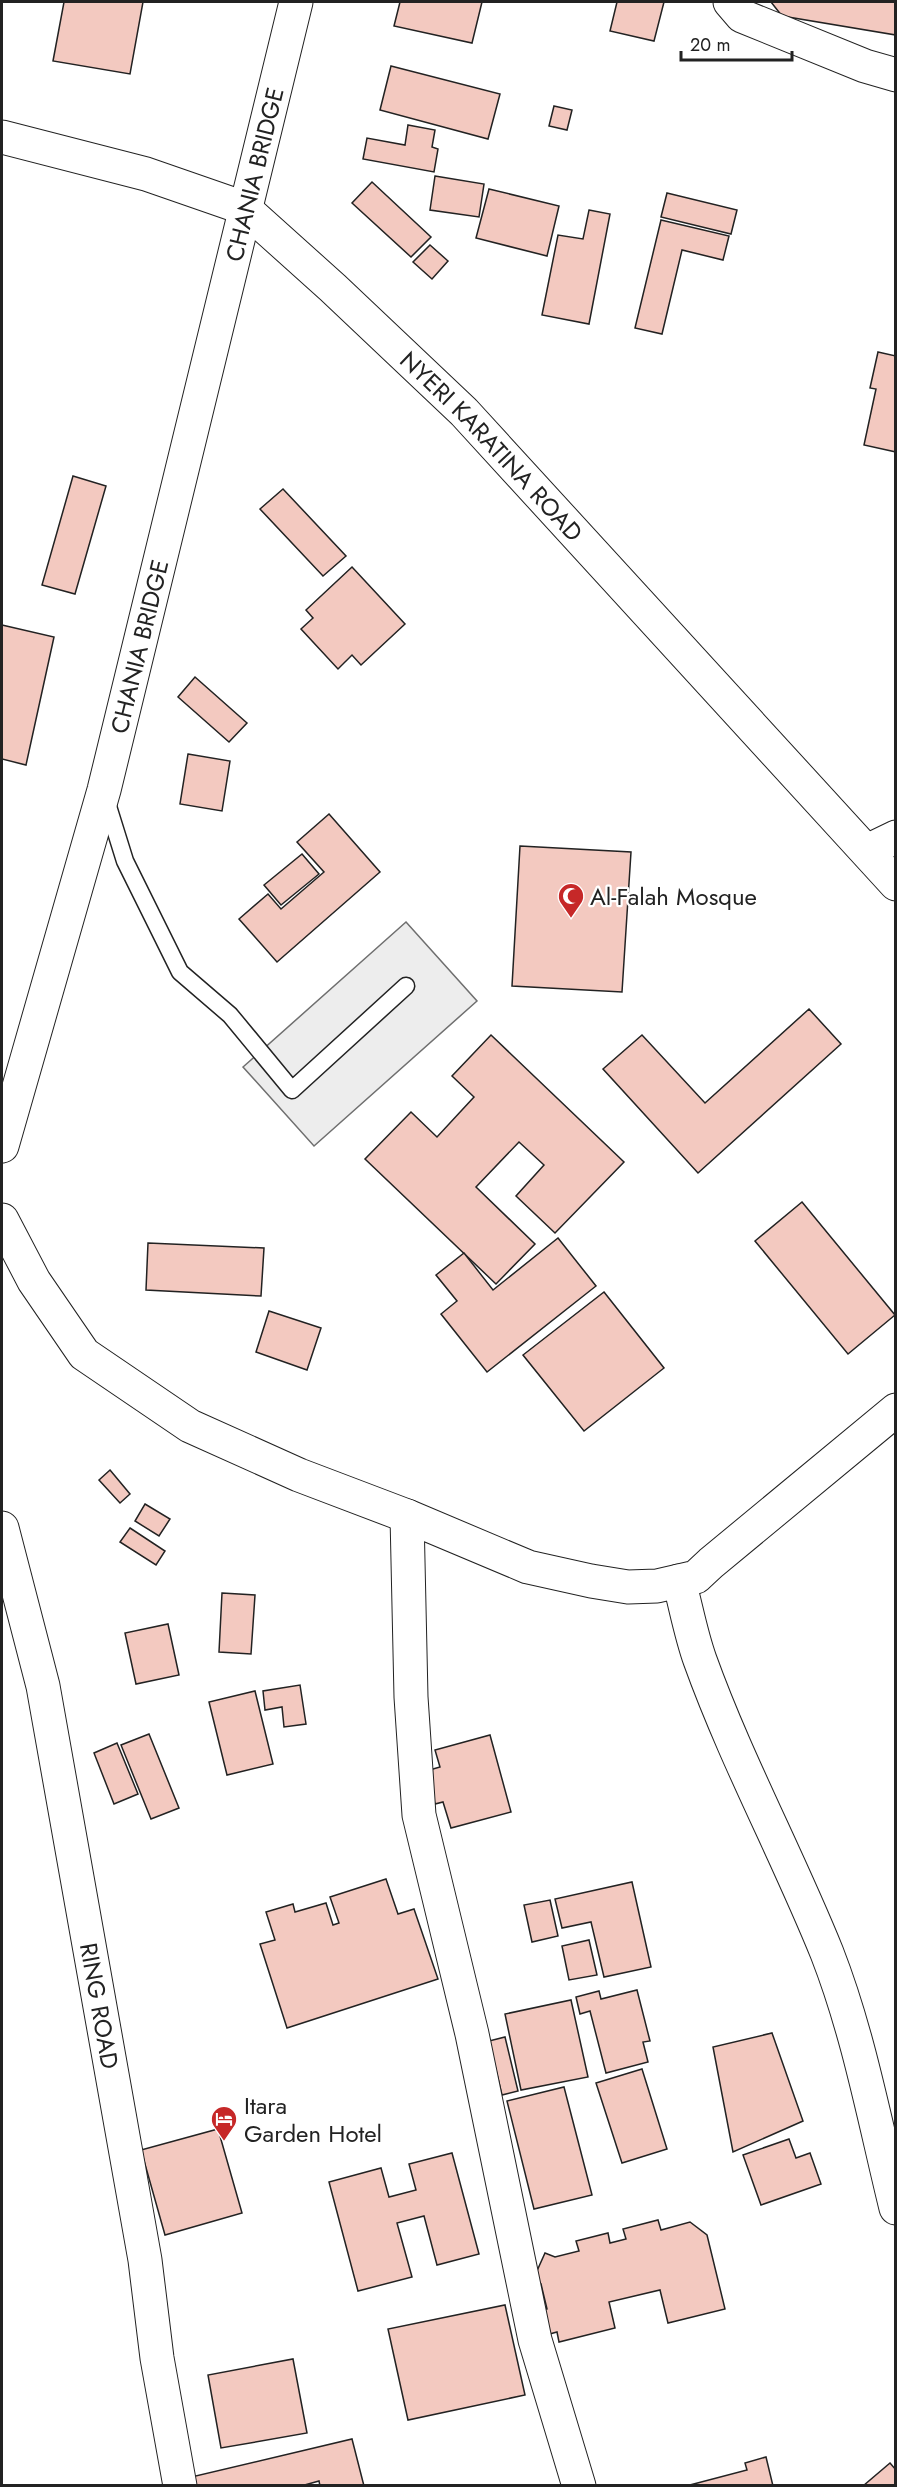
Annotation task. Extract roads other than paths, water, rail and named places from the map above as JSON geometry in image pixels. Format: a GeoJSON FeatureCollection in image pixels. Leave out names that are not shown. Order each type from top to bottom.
{"type":"FeatureCollection","features":[{"type":"Feature","properties":{"kind":"main road","name":"CHANIA BRIDGE"},"geometry":{"type":"LineString","coordinates":[[2,1146],[104,790],[296,2]]}},
{"type":"Feature","properties":{"kind":"main road"},"geometry":{"type":"LineString","coordinates":[[730,2],[742,16],[866,66],[896,75]]}},
{"type":"Feature","properties":{"kind":"main road","name":"NYERI KARATINA ROAD"},"geometry":{"type":"LineString","coordinates":[[2,137],[146,174],[244,208],[464,412],[896,884]]}},
{"type":"Feature","properties":{"kind":"main road"},"geometry":{"type":"LineString","coordinates":[[867,851],[896,837]]}},
{"type":"Feature","properties":{"kind":"main road"},"geometry":{"type":"LineString","coordinates":[[2,1220],[34,1281],[84,1354],[190,1426],[298,1475],[407,1516],[528,1567],[591,1581],[628,1587],[657,1586],[696,1577],[896,1410]]}},
{"type":"Feature","properties":{"kind":"main road"},"geometry":{"type":"LineString","coordinates":[[407,1516],[411,1697],[419,1815],[472,2034],[535,2340],[579,2486]]}},
{"type":"Feature","properties":{"kind":"main road","name":"RING ROAD"},"geometry":{"type":"LineString","coordinates":[[2,1528],[43,1686],[145,2260],[157,2358],[180,2486]]}},
{"type":"Feature","properties":{"kind":"main road"},"geometry":{"type":"LineString","coordinates":[[679,1581],[699,1659],[734,1746],[781,1845],[828,1956],[866,2078],[896,2208]]}},
{"type":"Feature","properties":{"kind":"lane"},"geometry":{"type":"LineString","coordinates":[[104,790],[125,861],[180,972],[230,1016],[292,1090],[406,986]]}},
{"type":"Feature","properties":{"kind":"place","name":"Al-Falah Mosque"},"geometry":{"type":"Point","coordinates":[571,919]}},
{"type":"Feature","properties":{"kind":"place","name":"Itara Garden Hotel"},"geometry":{"type":"Point","coordinates":[224,2142]}}]}
